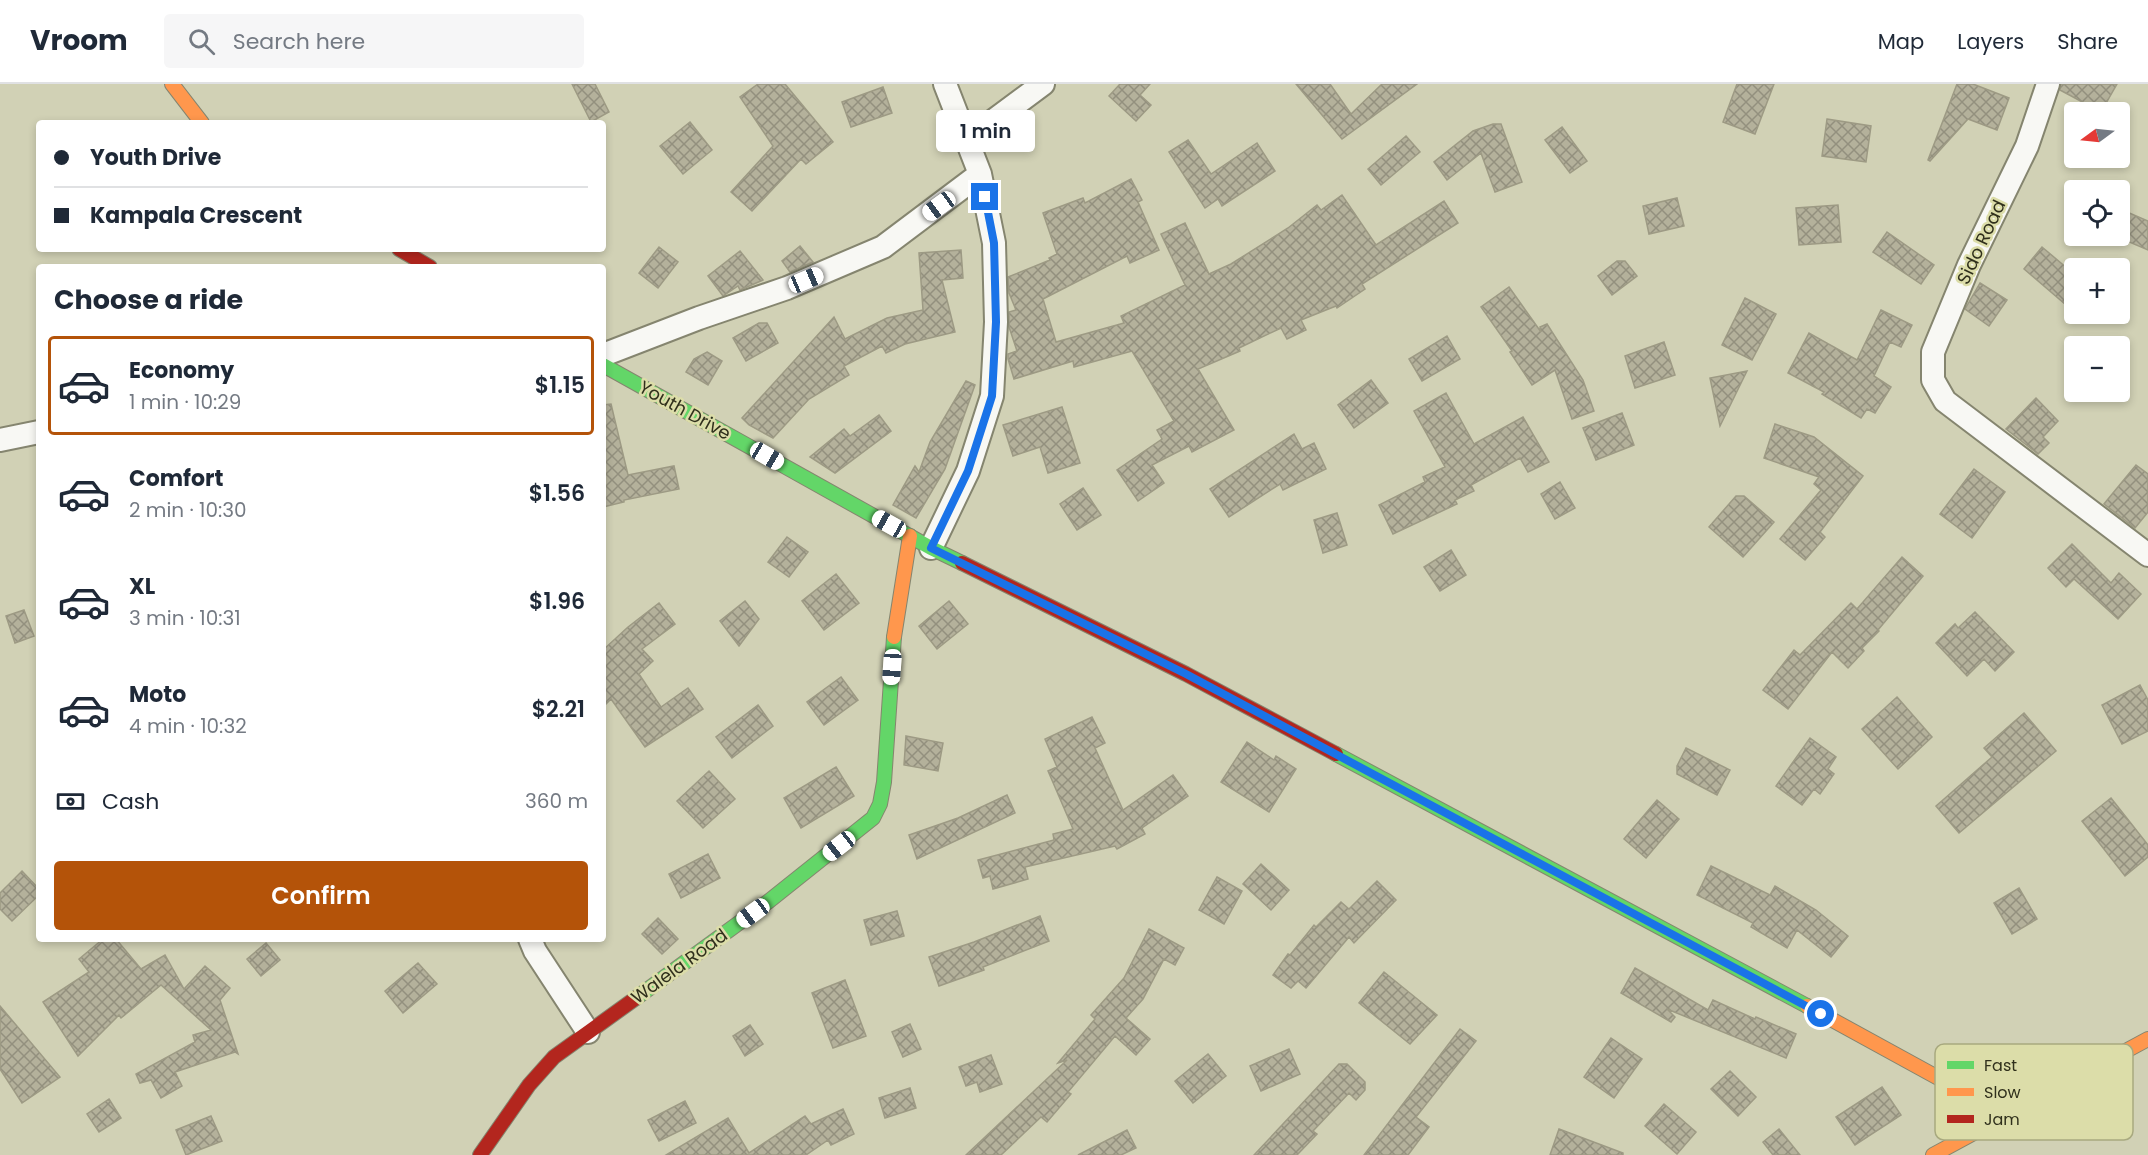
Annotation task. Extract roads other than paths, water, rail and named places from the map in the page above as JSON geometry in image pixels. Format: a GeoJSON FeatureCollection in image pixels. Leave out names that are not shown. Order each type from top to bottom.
{"type":"FeatureCollection","features":[{"type":"Feature","properties":{"kind":"street"},"geometry":{"type":"LineString","coordinates":[[172,84],[199,120]]}},
{"type":"Feature","properties":{"kind":"street"},"geometry":{"type":"LineString","coordinates":[[931,548],[968,471],[992,396],[996,322],[994,243],[980,174],[945,84]]}},
{"type":"Feature","properties":{"kind":"street"},"geometry":{"type":"LineString","coordinates":[[966,141],[1043,84]]}},
{"type":"Feature","properties":{"kind":"street","name":"Sido Road"},"geometry":{"type":"LineString","coordinates":[[2048,84],[2027,146],[1969,265],[1933,352],[1933,380],[1945,401],[2148,555]]}},
{"type":"Feature","properties":{"kind":"street"},"geometry":{"type":"LineString","coordinates":[[606,354],[699,318],[787,288],[883,247],[980,174]]}},
{"type":"Feature","properties":{"kind":"street"},"geometry":{"type":"LineString","coordinates":[[404,252],[425,264]]}},
{"type":"Feature","properties":{"kind":"street","name":"Youth Drive"},"geometry":{"type":"LineString","coordinates":[[606,366],[931,548],[1186,674],[1615,902],[1935,1076]]}},
{"type":"Feature","properties":{"kind":"street"},"geometry":{"type":"LineString","coordinates":[[0,440],[36,433]]}},
{"type":"Feature","properties":{"kind":"street","name":"Walela Road"},"geometry":{"type":"LineString","coordinates":[[480,1155],[529,1084],[554,1057],[770,900],[873,818],[880,804],[884,782],[893,644],[910,536]]}},
{"type":"Feature","properties":{"kind":"street"},"geometry":{"type":"LineString","coordinates":[[531,942],[588,1032]]}},
{"type":"Feature","properties":{"kind":"street"},"geometry":{"type":"LineString","coordinates":[[2133,1047],[2148,1039]]}},
{"type":"Feature","properties":{"kind":"street"},"geometry":{"type":"LineString","coordinates":[[1933,1155],[1960,1140]]}}]}
